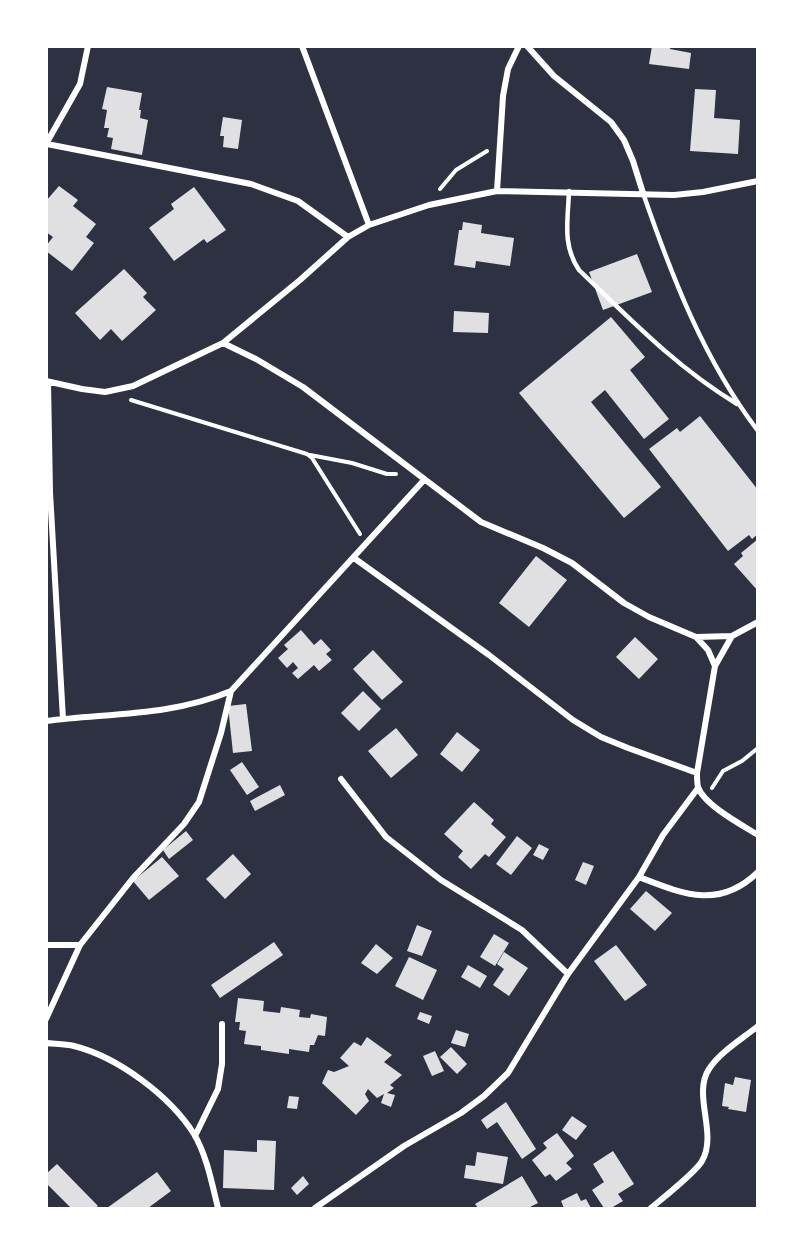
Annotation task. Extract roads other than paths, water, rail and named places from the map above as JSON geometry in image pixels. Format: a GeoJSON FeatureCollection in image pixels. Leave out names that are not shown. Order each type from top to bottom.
{"type":"FeatureCollection","features":[{"type":"Feature","properties":{"kind":"street"},"geometry":{"type":"LineString","coordinates":[[88,46],[80,84],[47,144],[251,184],[298,201],[348,237]]}},
{"type":"Feature","properties":{"kind":"street"},"geometry":{"type":"LineString","coordinates":[[302,46],[369,225]]}},
{"type":"Feature","properties":{"kind":"street"},"geometry":{"type":"LineString","coordinates":[[497,191],[503,96],[508,69],[519,46]]}},
{"type":"Feature","properties":{"kind":"street"},"geometry":{"type":"LineString","coordinates":[[527,46],[554,76],[611,122],[624,140],[643,193]]}},
{"type":"Feature","properties":{"kind":"street"},"geometry":{"type":"LineString","coordinates":[[63,719],[50,492],[47,382],[105,392],[133,386],[223,343],[348,237],[369,225],[429,205],[497,191],[664,195],[703,192],[758,181]]}},
{"type":"Feature","properties":{"kind":"street"},"geometry":{"type":"LineString","coordinates":[[223,343],[256,359],[303,387],[481,522],[573,563],[624,603],[649,617],[696,637],[708,650],[715,666]]}},
{"type":"Feature","properties":{"kind":"street"},"geometry":{"type":"LineString","coordinates":[[46,721],[127,715],[170,709],[207,701],[231,691],[424,480]]}},
{"type":"Feature","properties":{"kind":"street"},"geometry":{"type":"LineString","coordinates":[[354,558],[489,655],[573,720],[601,737],[697,773]]}},
{"type":"Feature","properties":{"kind":"street"},"geometry":{"type":"LineString","coordinates":[[696,637],[732,636],[758,622]]}},
{"type":"Feature","properties":{"kind":"street"},"geometry":{"type":"LineString","coordinates":[[732,636],[715,666],[697,773],[698,788],[705,798],[758,836]]}},
{"type":"Feature","properties":{"kind":"street"},"geometry":{"type":"LineString","coordinates":[[46,1019],[80,945],[133,878],[184,824],[200,802],[231,691]]}},
{"type":"Feature","properties":{"kind":"street"},"geometry":{"type":"LineString","coordinates":[[341,779],[386,837],[441,880],[522,930],[568,974]]}},
{"type":"Feature","properties":{"kind":"street"},"geometry":{"type":"LineString","coordinates":[[315,1209],[396,1151],[484,1096],[508,1072],[568,974],[639,877],[663,835],[698,788]]}},
{"type":"Feature","properties":{"kind":"street"},"geometry":{"type":"LineString","coordinates":[[639,877],[672,890],[706,896],[727,893],[738,888],[758,872]]}},
{"type":"Feature","properties":{"kind":"street"},"geometry":{"type":"LineString","coordinates":[[46,945],[80,945]]}},
{"type":"Feature","properties":{"kind":"street"},"geometry":{"type":"LineString","coordinates":[[195,1136],[218,1089],[222,1064],[222,1024]]}},
{"type":"Feature","properties":{"kind":"street"},"geometry":{"type":"LineString","coordinates":[[651,1209],[702,1160],[706,1147],[707,1130],[703,1086],[708,1070],[720,1057],[758,1026]]}},
{"type":"Feature","properties":{"kind":"street"},"geometry":{"type":"LineString","coordinates":[[46,1043],[74,1046],[103,1057],[138,1077],[174,1108],[195,1136],[218,1209]]}},
{"type":"Feature","properties":{"kind":"lane"},"geometry":{"type":"LineString","coordinates":[[569,191],[567,242],[570,257],[579,270],[658,346],[705,385],[737,404]]}},
{"type":"Feature","properties":{"kind":"lane"},"geometry":{"type":"LineString","coordinates":[[643,193],[663,252],[710,358],[737,404],[758,431]]}}]}
